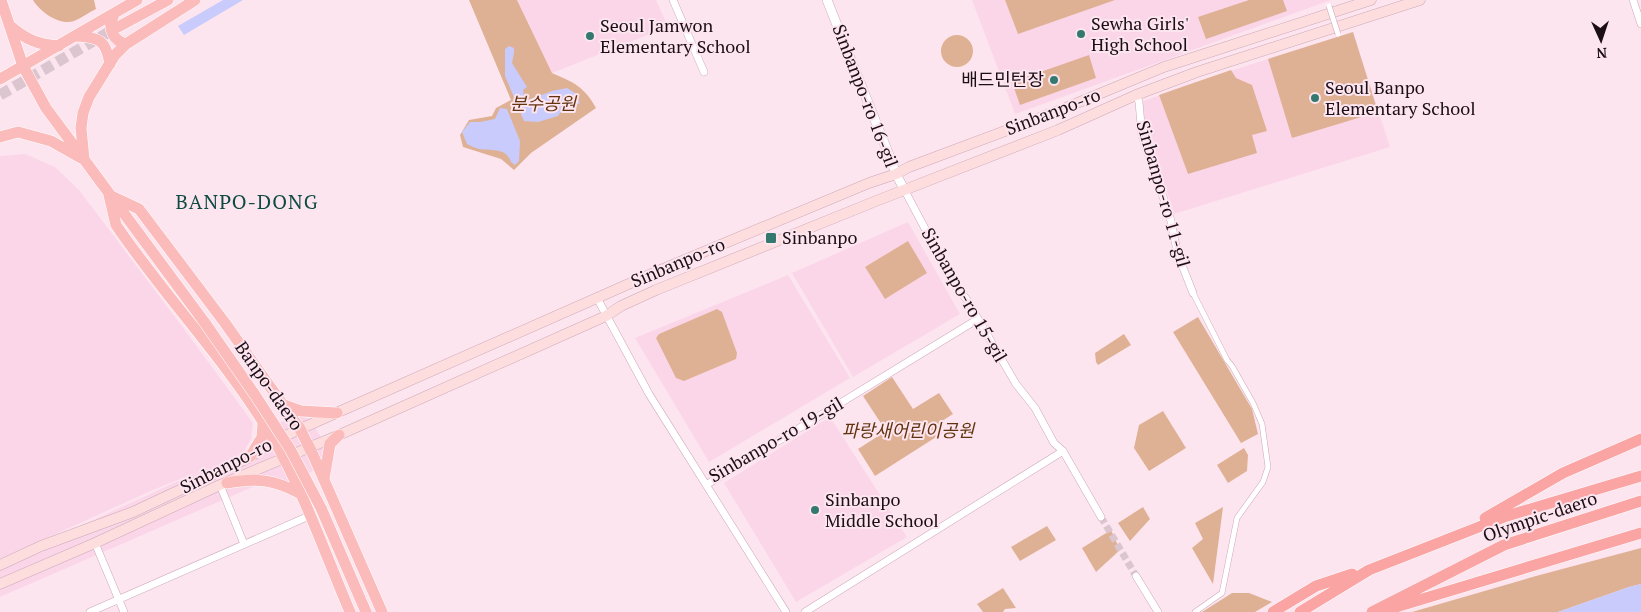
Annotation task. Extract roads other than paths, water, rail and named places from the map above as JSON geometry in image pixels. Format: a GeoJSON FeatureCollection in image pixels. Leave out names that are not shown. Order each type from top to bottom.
{"type":"FeatureCollection","features":[{"type":"Feature","properties":{"kind":"highway"},"geometry":{"type":"LineString","coordinates":[[1451,538],[1563,473],[1641,439]]}},
{"type":"Feature","properties":{"kind":"highway","name":"Olympic-daero"},"geometry":{"type":"LineString","coordinates":[[1300,612],[1369,570],[1507,516],[1641,470]]}},
{"type":"Feature","properties":{"kind":"highway","name":"Olympic-daero"},"geometry":{"type":"LineString","coordinates":[[1550,502],[1641,476]]}},
{"type":"Feature","properties":{"kind":"highway","name":"Olympic-daero"},"geometry":{"type":"LineString","coordinates":[[1372,612],[1504,545],[1641,501]]}},
{"type":"Feature","properties":{"kind":"highway"},"geometry":{"type":"LineString","coordinates":[[1377,612],[1641,533]]}},
{"type":"Feature","properties":{"kind":"highway"},"geometry":{"type":"LineString","coordinates":[[1273,612],[1316,586],[1369,570]]}},
{"type":"Feature","properties":{"kind":"main road"},"geometry":{"type":"LineString","coordinates":[[116,20],[137,0]]}},
{"type":"Feature","properties":{"kind":"main road"},"geometry":{"type":"LineString","coordinates":[[126,44],[118,42],[113,36],[111,20],[116,20],[153,0]]}},
{"type":"Feature","properties":{"kind":"main road"},"geometry":{"type":"LineString","coordinates":[[0,79],[76,36],[168,0]]}},
{"type":"Feature","properties":{"kind":"main road"},"geometry":{"type":"LineString","coordinates":[[84,160],[83,113],[89,97],[110,64],[126,44],[195,0]]}},
{"type":"Feature","properties":{"kind":"main road","name":"Sinbanpo-ro"},"geometry":{"type":"LineString","coordinates":[[0,565],[41,546],[133,512],[250,457],[274,441],[300,429],[658,271],[860,187],[1164,68],[1372,0]]}},
{"type":"Feature","properties":{"kind":"main road","name":"Sinbanpo-ro"},"geometry":{"type":"LineString","coordinates":[[0,584],[223,484],[340,436],[606,316],[621,306],[656,290],[1058,130],[1136,95],[1197,72],[1420,0]]}},
{"type":"Feature","properties":{"kind":"main road","name":"Banpo-daero"},"geometry":{"type":"LineString","coordinates":[[1,7],[23,66],[46,108],[109,195],[116,225],[121,233],[232,378],[274,441],[300,493],[350,612]]}},
{"type":"Feature","properties":{"kind":"main road"},"geometry":{"type":"LineString","coordinates":[[9,25],[34,42],[43,45],[59,46]]}},
{"type":"Feature","properties":{"kind":"main road"},"geometry":{"type":"LineString","coordinates":[[76,36],[90,37],[101,41],[108,49],[110,64]]}},
{"type":"Feature","properties":{"kind":"main road"},"geometry":{"type":"LineString","coordinates":[[0,136],[18,132],[50,141],[84,160]]}},
{"type":"Feature","properties":{"kind":"main road"},"geometry":{"type":"LineString","coordinates":[[109,195],[205,323],[256,395],[290,449],[321,508],[366,612]]}},
{"type":"Feature","properties":{"kind":"main road","name":"Banpo-daero"},"geometry":{"type":"LineString","coordinates":[[109,195],[139,209],[284,404],[310,448],[382,612]]}},
{"type":"Feature","properties":{"kind":"main road"},"geometry":{"type":"LineString","coordinates":[[232,378],[240,378],[248,373],[251,365],[249,357]]}},
{"type":"Feature","properties":{"kind":"main road"},"geometry":{"type":"LineString","coordinates":[[284,404],[301,411],[337,413]]}},
{"type":"Feature","properties":{"kind":"main road"},"geometry":{"type":"LineString","coordinates":[[250,457],[262,437],[263,423]]}},
{"type":"Feature","properties":{"kind":"main road"},"geometry":{"type":"LineString","coordinates":[[324,479],[330,444],[340,436]]}},
{"type":"Feature","properties":{"kind":"main road"},"geometry":{"type":"LineString","coordinates":[[223,484],[251,480],[269,481],[280,483],[300,493]]}},
{"type":"Feature","properties":{"kind":"street"},"geometry":{"type":"LineString","coordinates":[[673,0],[704,72]]}},
{"type":"Feature","properties":{"kind":"street","name":"Sinbanpo-ro 16-gil"},"geometry":{"type":"LineString","coordinates":[[827,0],[904,191]]}},
{"type":"Feature","properties":{"kind":"street"},"geometry":{"type":"LineString","coordinates":[[1634,0],[1641,24]]}},
{"type":"Feature","properties":{"kind":"street"},"geometry":{"type":"LineString","coordinates":[[1329,6],[1338,34]]}},
{"type":"Feature","properties":{"kind":"street","name":"Sinbanpo-ro 11-gil"},"geometry":{"type":"LineString","coordinates":[[1136,95],[1139,102],[1142,136],[1170,217],[1178,255],[1193,293]]}},
{"type":"Feature","properties":{"kind":"street","name":"Sinbanpo-ro 15-gil"},"geometry":{"type":"LineString","coordinates":[[904,191],[955,285],[967,300],[1016,384],[1036,408],[1054,442],[1063,451],[1101,517]]}},
{"type":"Feature","properties":{"kind":"street"},"geometry":{"type":"LineString","coordinates":[[1193,293],[1227,360],[1253,403],[1262,424],[1268,467],[1263,482],[1236,518],[1222,593],[1195,612]]}},
{"type":"Feature","properties":{"kind":"street","name":"Sinbanpo-ro 19-gil"},"geometry":{"type":"LineString","coordinates":[[597,298],[649,394],[706,485],[978,319]]}},
{"type":"Feature","properties":{"kind":"street"},"geometry":{"type":"LineString","coordinates":[[805,612],[1063,451]]}},
{"type":"Feature","properties":{"kind":"street","name":"Sinbanpo-ro"},"geometry":{"type":"LineString","coordinates":[[223,484],[244,544]]}},
{"type":"Feature","properties":{"kind":"street"},"geometry":{"type":"LineString","coordinates":[[706,485],[786,612]]}},
{"type":"Feature","properties":{"kind":"street"},"geometry":{"type":"LineString","coordinates":[[90,612],[309,516]]}},
{"type":"Feature","properties":{"kind":"street"},"geometry":{"type":"LineString","coordinates":[[95,543],[124,612]]}},
{"type":"Feature","properties":{"kind":"street"},"geometry":{"type":"LineString","coordinates":[[1136,576],[1158,612]]}},
{"type":"Feature","properties":{"kind":"water"},"geometry":{"type":"Polygon","coordinates":[[[223,0],[243,0],[184,35],[178,26],[223,0]]]}},
{"type":"Feature","properties":{"kind":"water"},"geometry":{"type":"Polygon","coordinates":[[[509,46],[514,48],[512,63],[527,87],[523,90],[524,96],[529,100],[552,91],[567,88],[575,93],[580,103],[562,110],[558,116],[538,122],[524,121],[505,76],[505,49],[509,46]]]}},
{"type":"Feature","properties":{"kind":"water"},"geometry":{"type":"Polygon","coordinates":[[[500,108],[507,109],[520,141],[519,161],[515,165],[502,152],[479,149],[467,144],[462,132],[470,122],[495,119],[500,108]]]}},
{"type":"Feature","properties":{"kind":"water"},"geometry":{"type":"Polygon","coordinates":[[[1641,584],[1641,612],[1558,612],[1629,587],[1641,584]]]}},
{"type":"Feature","properties":{"kind":"tunnel"},"geometry":{"type":"LineString","coordinates":[[0,95],[118,27]]}},
{"type":"Feature","properties":{"kind":"tunnel"},"geometry":{"type":"LineString","coordinates":[[1101,517],[1136,576]]}},
{"type":"Feature","properties":{"kind":"place","name":"Sewha Girls' High School"},"geometry":{"type":"Point","coordinates":[1081,34]}},
{"type":"Feature","properties":{"kind":"place","name":"Seoul Jamwon Elementary School"},"geometry":{"type":"Point","coordinates":[590,36]}},
{"type":"Feature","properties":{"kind":"place","name":"배드민턴장"},"geometry":{"type":"Point","coordinates":[1054,80]}},
{"type":"Feature","properties":{"kind":"place","name":"Seoul Banpo Elementary School"},"geometry":{"type":"Point","coordinates":[1315,98]}},
{"type":"Feature","properties":{"kind":"place","name":"Sinbanpo"},"geometry":{"type":"Point","coordinates":[771,238]}},
{"type":"Feature","properties":{"kind":"place","name":"Sinbanpo Middle School"},"geometry":{"type":"Point","coordinates":[815,510]}},
{"type":"Feature","properties":{"kind":"district","name":"BANPO-DONG"},"geometry":{"type":"Point","coordinates":[247,202]}},
{"type":"Feature","properties":{"kind":"park label","name":"분수공원"},"geometry":{"type":"Point","coordinates":[543,104]}},
{"type":"Feature","properties":{"kind":"park label","name":"파랑새어린이공원"},"geometry":{"type":"Point","coordinates":[908,431]}}]}
